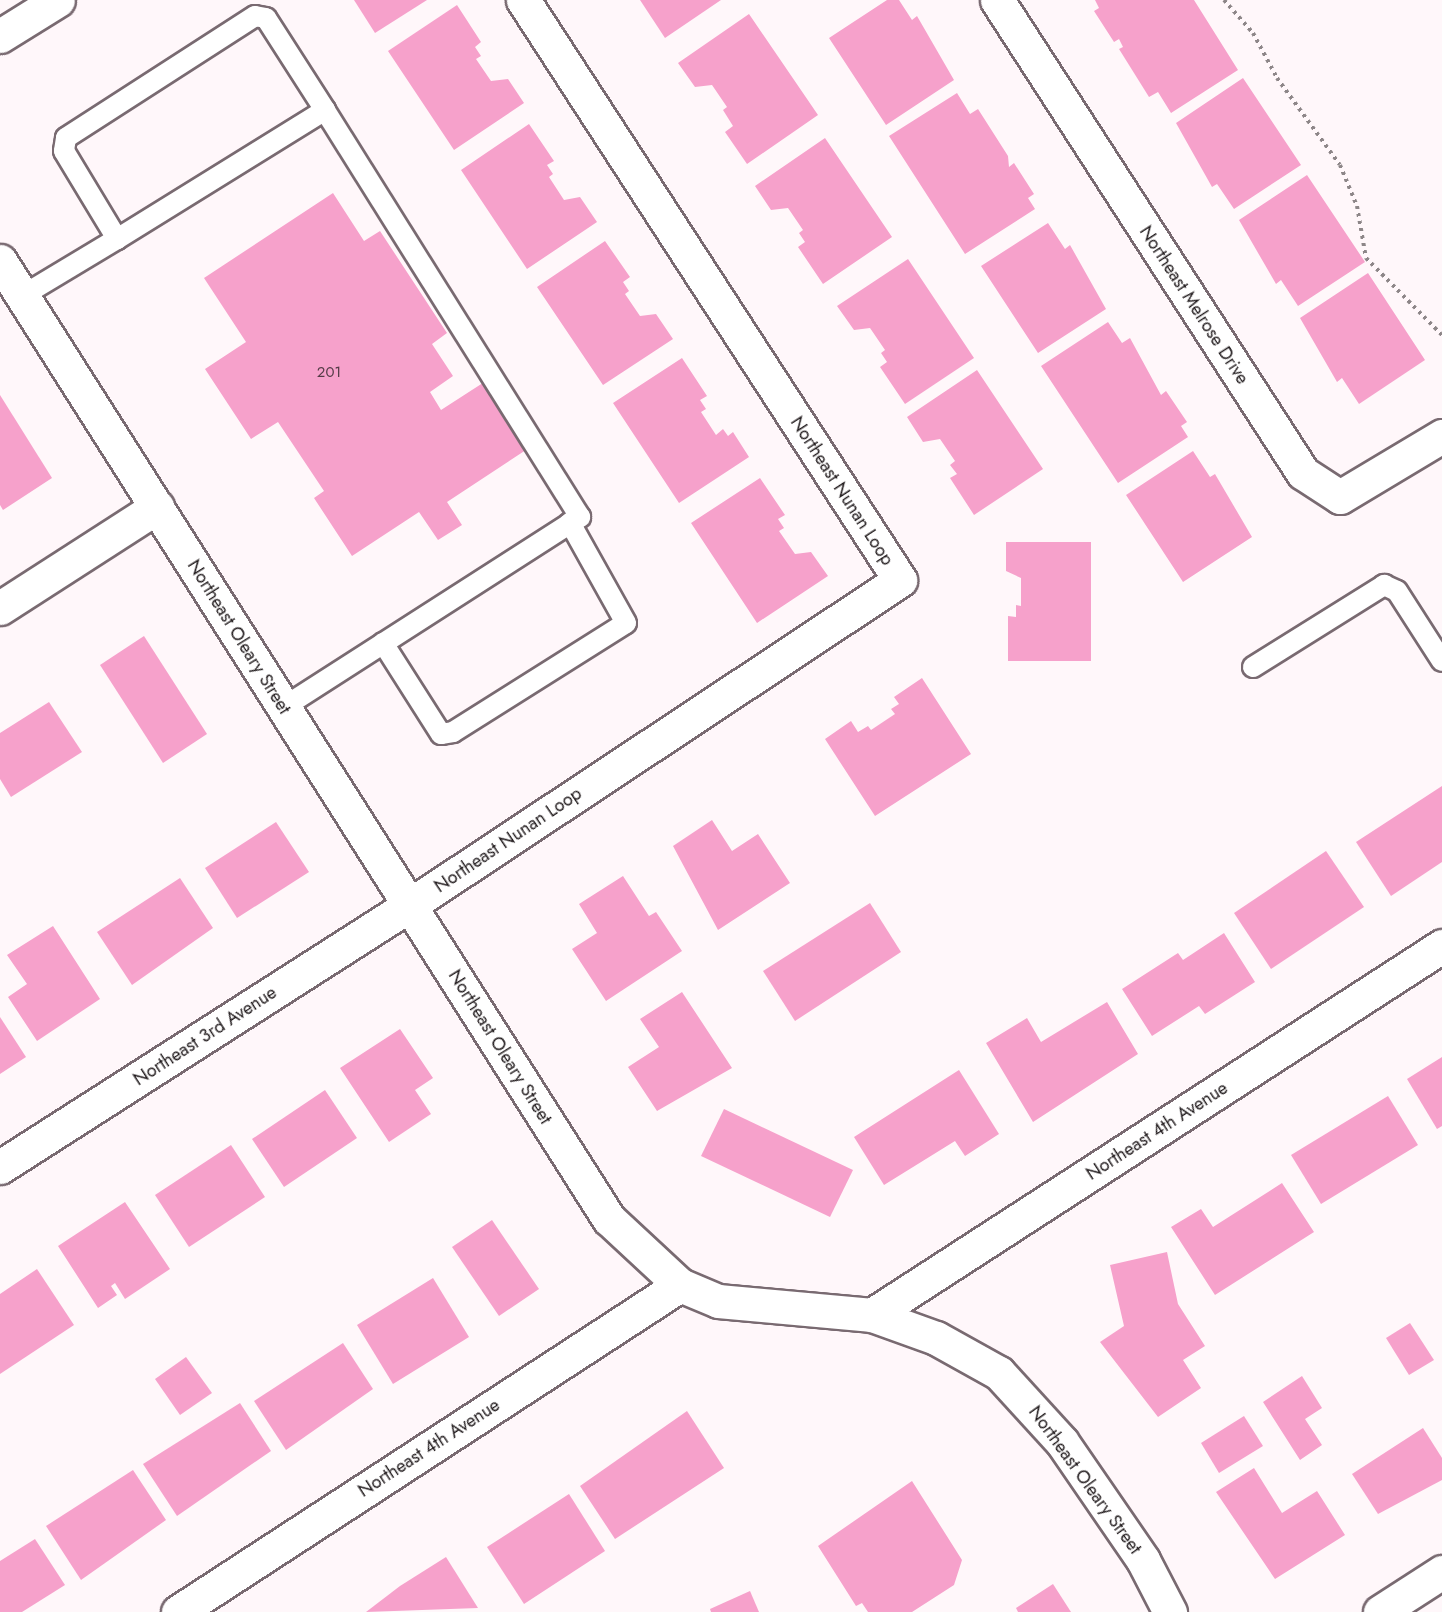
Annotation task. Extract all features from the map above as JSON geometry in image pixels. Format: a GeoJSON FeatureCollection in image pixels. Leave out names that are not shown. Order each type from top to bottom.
{"type":"FeatureCollection","features":[{"type":"Feature","properties":{"kind":"street"},"geometry":{"type":"LineString","coordinates":[[0,36],[58,0]]}},
{"type":"Feature","properties":{"kind":"street","name":"Northeast Nunan Loop"},"geometry":{"type":"LineString","coordinates":[[410,905],[900,580],[523,0]]}},
{"type":"Feature","properties":{"kind":"street","name":"Northeast Melrose Drive"},"geometry":{"type":"LineString","coordinates":[[997,0],[1303,473],[1340,497],[1442,436]]}},
{"type":"Feature","properties":{"kind":"street","name":"Northeast Oleary Street"},"geometry":{"type":"LineString","coordinates":[[0,261],[609,1219],[680,1285],[718,1301],[872,1315],[936,1338],[999,1373],[1034,1406],[1143,1560],[1170,1612]]}},
{"type":"Feature","properties":{"kind":"street"},"geometry":{"type":"LineString","coordinates":[[0,608],[157,507]]}},
{"type":"Feature","properties":{"kind":"street","name":"Northeast 3rd Avenue"},"geometry":{"type":"LineString","coordinates":[[0,1167],[410,905]]}},
{"type":"Feature","properties":{"kind":"street","name":"Northeast 4th Avenue"},"geometry":{"type":"LineString","coordinates":[[872,1315],[1442,946]]}},
{"type":"Feature","properties":{"kind":"street","name":"Northeast 4th Avenue"},"geometry":{"type":"LineString","coordinates":[[178,1612],[680,1285]]}},
{"type":"Feature","properties":{"kind":"street"},"geometry":{"type":"LineString","coordinates":[[1380,1612],[1442,1572]]}},
{"type":"Feature","properties":{"kind":"lane"},"geometry":{"type":"LineString","coordinates":[[117,239],[64,151],[66,138],[255,16],[266,18],[580,517],[284,707]]}},
{"type":"Feature","properties":{"kind":"lane"},"geometry":{"type":"LineString","coordinates":[[22,296],[325,110]]}},
{"type":"Feature","properties":{"kind":"lane"},"geometry":{"type":"LineString","coordinates":[[383,643],[441,734],[453,732],[626,623],[570,523]]}},
{"type":"Feature","properties":{"kind":"lane"},"geometry":{"type":"LineString","coordinates":[[1253,667],[1384,585],[1396,591],[1441,659]]}},
{"type":"Feature","properties":{"kind":"path"},"geometry":{"type":"LineString","coordinates":[[1224,0],[1252,33],[1277,78],[1340,165],[1357,206],[1366,258],[1442,335]]}},
{"type":"Feature","properties":{"kind":"building"},"geometry":{"type":"Polygon","coordinates":[[[354,0],[427,0],[375,33],[354,0]]]}},
{"type":"Feature","properties":{"kind":"building"},"geometry":{"type":"Polygon","coordinates":[[[640,0],[721,0],[665,38],[640,0]]]}},
{"type":"Feature","properties":{"kind":"building"},"geometry":{"type":"Polygon","coordinates":[[[887,0],[899,0],[912,20],[917,16],[954,80],[886,125],[829,38],[887,0]]]}},
{"type":"Feature","properties":{"kind":"building"},"geometry":{"type":"Polygon","coordinates":[[[1095,0],[1194,0],[1238,70],[1171,113],[1158,92],[1149,97],[1119,49],[1123,47],[1119,39],[1114,42],[1094,11],[1099,8],[1095,0]]]}},
{"type":"Feature","properties":{"kind":"building"},"geometry":{"type":"Polygon","coordinates":[[[457,5],[481,42],[475,47],[481,56],[476,59],[491,81],[508,79],[524,103],[454,150],[388,51],[457,5]]]}},
{"type":"Feature","properties":{"kind":"building"},"geometry":{"type":"Polygon","coordinates":[[[749,14],[818,115],[747,164],[725,132],[733,126],[723,110],[727,107],[712,85],[695,87],[678,63],[749,14]]]}},
{"type":"Feature","properties":{"kind":"building"},"geometry":{"type":"Polygon","coordinates":[[[1243,78],[1301,165],[1234,209],[1217,184],[1212,187],[1176,123],[1243,78]]]}},
{"type":"Feature","properties":{"kind":"building"},"geometry":{"type":"Polygon","coordinates":[[[957,93],[970,114],[978,109],[1008,156],[1009,167],[1014,163],[1034,194],[1028,198],[1035,209],[965,254],[889,136],[957,93]]]}},
{"type":"Feature","properties":{"kind":"building"},"geometry":{"type":"Polygon","coordinates":[[[529,124],[554,161],[547,165],[553,174],[549,177],[564,200],[580,197],[597,222],[527,269],[461,170],[529,124]]]}},
{"type":"Feature","properties":{"kind":"building"},"geometry":{"type":"Polygon","coordinates":[[[825,138],[892,237],[823,284],[798,247],[805,242],[799,233],[803,230],[788,208],[771,210],[755,186],[825,138]]]}},
{"type":"Feature","properties":{"kind":"building"},"geometry":{"type":"Polygon","coordinates":[[[1307,175],[1365,262],[1298,306],[1281,280],[1276,284],[1239,220],[1307,175]]]}},
{"type":"Feature","properties":{"kind":"building"},"geometry":{"type":"Polygon","coordinates":[[[333,193],[364,241],[380,231],[447,333],[432,344],[453,376],[430,392],[441,410],[489,379],[532,446],[447,502],[462,525],[438,540],[419,512],[352,556],[314,498],[324,491],[278,422],[251,439],[205,369],[246,342],[204,278],[333,193]]]}},
{"type":"Feature","properties":{"kind":"building"},"geometry":{"type":"Polygon","coordinates":[[[1048,223],[1065,249],[1070,245],[1106,309],[1038,353],[981,266],[1048,223]]]}},
{"type":"Feature","properties":{"kind":"building"},"geometry":{"type":"Polygon","coordinates":[[[605,241],[630,277],[623,282],[629,291],[625,294],[640,316],[656,314],[673,339],[603,385],[537,287],[605,241]]]}},
{"type":"Feature","properties":{"kind":"building"},"geometry":{"type":"Polygon","coordinates":[[[908,259],[974,358],[905,404],[880,367],[887,362],[881,353],[885,350],[870,328],[854,330],[837,306],[908,259]]]}},
{"type":"Feature","properties":{"kind":"building"},"geometry":{"type":"Polygon","coordinates":[[[1368,273],[1425,360],[1359,404],[1342,378],[1337,382],[1300,318],[1368,273]]]}},
{"type":"Feature","properties":{"kind":"building"},"geometry":{"type":"Polygon","coordinates":[[[1108,322],[1122,343],[1130,338],[1161,395],[1166,391],[1187,422],[1181,426],[1188,437],[1118,483],[1041,366],[1108,322]]]}},
{"type":"Feature","properties":{"kind":"building"},"geometry":{"type":"Polygon","coordinates":[[[682,358],[707,396],[700,400],[706,409],[701,412],[716,435],[723,429],[728,436],[733,432],[749,457],[679,503],[613,403],[682,358]]]}},
{"type":"Feature","properties":{"kind":"building"},"geometry":{"type":"Polygon","coordinates":[[[977,370],[1043,469],[974,515],[950,478],[957,474],[950,465],[955,461],[940,439],[923,442],[907,417],[977,370]]]}},
{"type":"Feature","properties":{"kind":"building"},"geometry":{"type":"Polygon","coordinates":[[[0,395],[52,478],[3,510],[0,505],[0,395]]]}},
{"type":"Feature","properties":{"kind":"building"},"geometry":{"type":"Polygon","coordinates":[[[1193,451],[1210,477],[1215,474],[1252,537],[1183,582],[1126,495],[1193,451]]]}},
{"type":"Feature","properties":{"kind":"building"},"geometry":{"type":"Polygon","coordinates":[[[760,478],[785,515],[778,519],[784,528],[779,531],[795,554],[811,552],[828,576],[757,623],[691,523],[760,478]]]}},
{"type":"Feature","properties":{"kind":"building"},"geometry":{"type":"Polygon","coordinates":[[[1006,542],[1091,542],[1091,661],[1008,661],[1008,616],[1016,617],[1016,605],[1021,606],[1021,578],[1006,571],[1006,542]]]}},
{"type":"Feature","properties":{"kind":"building"},"geometry":{"type":"Polygon","coordinates":[[[144,636],[207,734],[163,763],[100,665],[144,636]]]}},
{"type":"Feature","properties":{"kind":"building"},"geometry":{"type":"Polygon","coordinates":[[[922,678],[971,754],[875,816],[825,739],[851,721],[858,732],[868,726],[871,730],[895,714],[891,709],[899,704],[894,697],[922,678]]]}},
{"type":"Feature","properties":{"kind":"building"},"geometry":{"type":"Polygon","coordinates":[[[49,702],[82,752],[11,797],[0,779],[0,733],[49,702]]]}},
{"type":"Feature","properties":{"kind":"building"},"geometry":{"type":"Polygon","coordinates":[[[1442,786],[1442,862],[1391,896],[1356,842],[1442,786]]]}},
{"type":"Feature","properties":{"kind":"building"},"geometry":{"type":"Polygon","coordinates":[[[712,820],[732,851],[758,834],[790,883],[718,930],[673,846],[712,820]]]}},
{"type":"Feature","properties":{"kind":"building"},"geometry":{"type":"Polygon","coordinates":[[[276,822],[309,872],[237,918],[205,868],[276,822]]]}},
{"type":"Feature","properties":{"kind":"building"},"geometry":{"type":"Polygon","coordinates":[[[1326,851],[1364,907],[1271,969],[1234,913],[1326,851]]]}},
{"type":"Feature","properties":{"kind":"building"},"geometry":{"type":"Polygon","coordinates":[[[623,876],[649,916],[656,912],[682,951],[606,1001],[572,949],[597,933],[579,904],[623,876]]]}},
{"type":"Feature","properties":{"kind":"building"},"geometry":{"type":"Polygon","coordinates":[[[180,878],[213,928],[132,985],[97,932],[180,878]]]}},
{"type":"Feature","properties":{"kind":"building"},"geometry":{"type":"Polygon","coordinates":[[[870,903],[901,952],[795,1021],[763,971],[870,903]]]}},
{"type":"Feature","properties":{"kind":"building"},"geometry":{"type":"Polygon","coordinates":[[[53,926],[100,999],[37,1041],[8,997],[27,984],[7,955],[53,926]]]}},
{"type":"Feature","properties":{"kind":"building"},"geometry":{"type":"Polygon","coordinates":[[[1224,933],[1255,982],[1205,1014],[1199,1006],[1152,1036],[1122,989],[1178,953],[1183,960],[1224,933]]]}},
{"type":"Feature","properties":{"kind":"building"},"geometry":{"type":"Polygon","coordinates":[[[682,992],[732,1068],[657,1111],[628,1067],[659,1047],[640,1019],[682,992]]]}},
{"type":"Feature","properties":{"kind":"building"},"geometry":{"type":"Polygon","coordinates":[[[1107,1002],[1138,1054],[1033,1122],[986,1043],[1027,1018],[1041,1042],[1107,1002]]]}},
{"type":"Feature","properties":{"kind":"building"},"geometry":{"type":"Polygon","coordinates":[[[0,1017],[26,1057],[0,1074],[0,1017]]]}},
{"type":"Feature","properties":{"kind":"building"},"geometry":{"type":"Polygon","coordinates":[[[400,1029],[433,1078],[415,1090],[431,1114],[389,1142],[340,1068],[400,1029]]]}},
{"type":"Feature","properties":{"kind":"building"},"geometry":{"type":"Polygon","coordinates":[[[1442,1057],[1442,1126],[1437,1129],[1407,1079],[1442,1057]]]}},
{"type":"Feature","properties":{"kind":"building"},"geometry":{"type":"Polygon","coordinates":[[[959,1070],[999,1134],[965,1156],[955,1141],[884,1185],[854,1137],[959,1070]]]}},
{"type":"Feature","properties":{"kind":"building"},"geometry":{"type":"Polygon","coordinates":[[[325,1090],[357,1138],[284,1187],[252,1139],[325,1090]]]}},
{"type":"Feature","properties":{"kind":"building"},"geometry":{"type":"Polygon","coordinates":[[[1388,1096],[1418,1145],[1321,1204],[1291,1155],[1388,1096]]]}},
{"type":"Feature","properties":{"kind":"building"},"geometry":{"type":"Polygon","coordinates":[[[724,1109],[853,1170],[830,1217],[701,1156],[724,1109]]]}},
{"type":"Feature","properties":{"kind":"building"},"geometry":{"type":"Polygon","coordinates":[[[231,1145],[265,1197],[189,1247],[155,1195],[231,1145]]]}},
{"type":"Feature","properties":{"kind":"building"},"geometry":{"type":"Polygon","coordinates":[[[1282,1183],[1314,1232],[1215,1295],[1171,1227],[1201,1209],[1213,1227],[1282,1183]]]}},
{"type":"Feature","properties":{"kind":"building"},"geometry":{"type":"Polygon","coordinates":[[[125,1202],[170,1269],[125,1299],[115,1283],[111,1286],[117,1295],[98,1308],[58,1246],[125,1202]]]}},
{"type":"Feature","properties":{"kind":"building"},"geometry":{"type":"Polygon","coordinates":[[[492,1220],[539,1289],[499,1316],[452,1247],[492,1220]]]}},
{"type":"Feature","properties":{"kind":"building"},"geometry":{"type":"Polygon","coordinates":[[[1167,1252],[1178,1304],[1205,1346],[1183,1360],[1201,1388],[1158,1417],[1100,1342],[1124,1326],[1110,1265],[1167,1252]]]}},
{"type":"Feature","properties":{"kind":"building"},"geometry":{"type":"Polygon","coordinates":[[[37,1269],[74,1325],[0,1374],[0,1294],[37,1269]]]}},
{"type":"Feature","properties":{"kind":"building"},"geometry":{"type":"Polygon","coordinates":[[[433,1278],[469,1337],[393,1384],[357,1325],[433,1278]]]}},
{"type":"Feature","properties":{"kind":"building"},"geometry":{"type":"Polygon","coordinates":[[[1410,1323],[1434,1360],[1409,1375],[1386,1338],[1410,1323]]]}},
{"type":"Feature","properties":{"kind":"building"},"geometry":{"type":"Polygon","coordinates":[[[343,1343],[373,1389],[286,1450],[254,1401],[343,1343]]]}},
{"type":"Feature","properties":{"kind":"building"},"geometry":{"type":"Polygon","coordinates":[[[186,1357],[212,1393],[180,1415],[155,1379],[186,1357]]]}},
{"type":"Feature","properties":{"kind":"building"},"geometry":{"type":"Polygon","coordinates":[[[1302,1376],[1322,1408],[1305,1419],[1322,1445],[1300,1460],[1263,1402],[1302,1376]]]}},
{"type":"Feature","properties":{"kind":"building"},"geometry":{"type":"Polygon","coordinates":[[[240,1403],[271,1451],[177,1516],[143,1464],[240,1403]]]}},
{"type":"Feature","properties":{"kind":"building"},"geometry":{"type":"Polygon","coordinates":[[[687,1411],[724,1468],[615,1539],[580,1486],[687,1411]]]}},
{"type":"Feature","properties":{"kind":"building"},"geometry":{"type":"Polygon","coordinates":[[[1244,1416],[1263,1446],[1219,1473],[1201,1443],[1244,1416]]]}},
{"type":"Feature","properties":{"kind":"building"},"geometry":{"type":"Polygon","coordinates":[[[1423,1428],[1442,1458],[1442,1480],[1378,1514],[1352,1474],[1423,1428]]]}},
{"type":"Feature","properties":{"kind":"building"},"geometry":{"type":"Polygon","coordinates":[[[1254,1468],[1282,1513],[1317,1491],[1345,1535],[1275,1579],[1216,1492],[1254,1468]]]}},
{"type":"Feature","properties":{"kind":"building"},"geometry":{"type":"Polygon","coordinates":[[[133,1470],[166,1520],[81,1580],[46,1526],[133,1470]]]}},
{"type":"Feature","properties":{"kind":"building"},"geometry":{"type":"Polygon","coordinates":[[[912,1481],[962,1560],[954,1585],[912,1612],[868,1612],[862,1603],[856,1606],[818,1546],[912,1481]]]}},
{"type":"Feature","properties":{"kind":"building"},"geometry":{"type":"Polygon","coordinates":[[[569,1494],[605,1551],[524,1604],[487,1547],[569,1494]]]}},
{"type":"Feature","properties":{"kind":"building"},"geometry":{"type":"Polygon","coordinates":[[[35,1539],[65,1585],[22,1612],[0,1612],[0,1561],[35,1539]]]}},
{"type":"Feature","properties":{"kind":"building"},"geometry":{"type":"Polygon","coordinates":[[[446,1557],[478,1608],[366,1612],[400,1586],[446,1557]]]}},
{"type":"Feature","properties":{"kind":"building"},"geometry":{"type":"Polygon","coordinates":[[[1053,1584],[1071,1612],[1018,1612],[1016,1608],[1053,1584]]]}},
{"type":"Feature","properties":{"kind":"building"},"geometry":{"type":"Polygon","coordinates":[[[750,1591],[759,1612],[711,1612],[710,1609],[750,1591]]]}}]}
